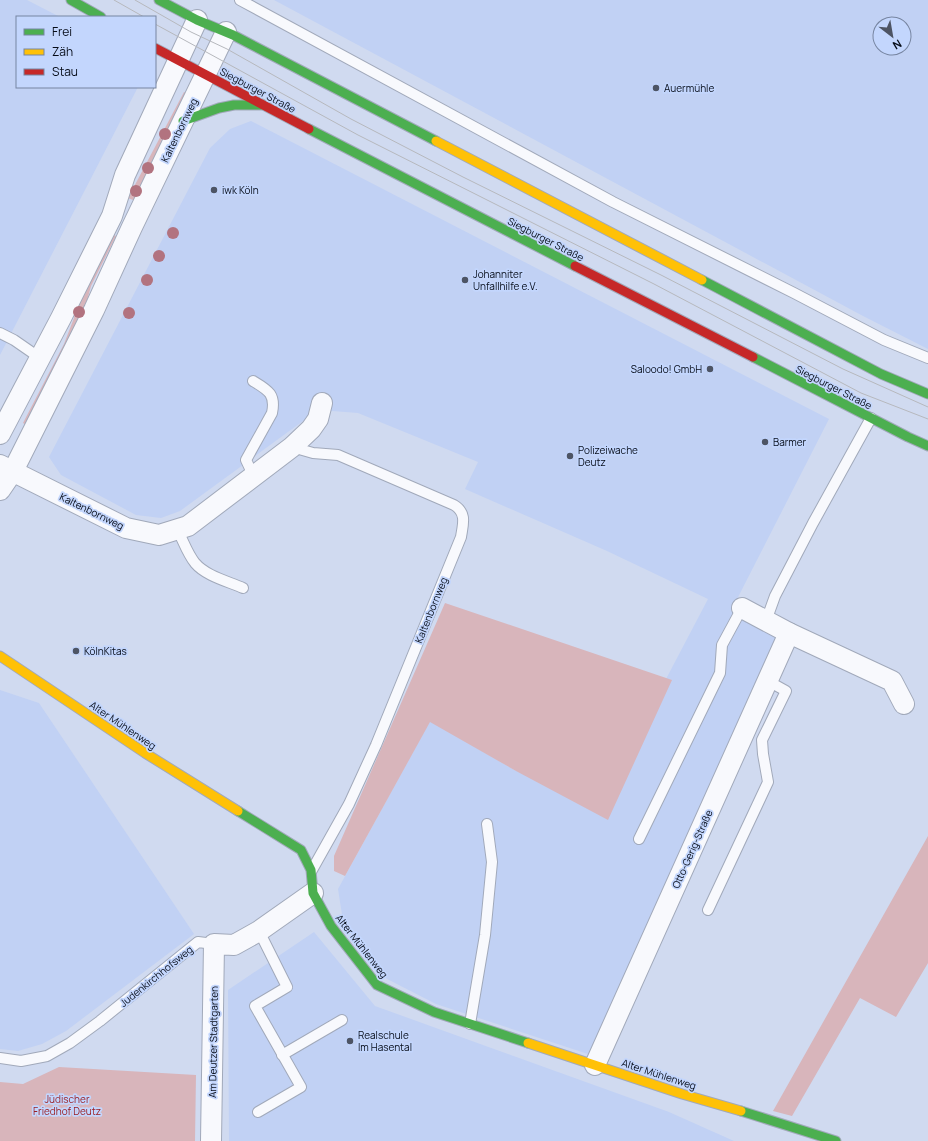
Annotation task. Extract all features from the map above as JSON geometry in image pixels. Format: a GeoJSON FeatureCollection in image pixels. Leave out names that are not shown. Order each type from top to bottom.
{"type":"FeatureCollection","features":[{"type":"Feature","properties":{"kind":"main road"},"geometry":{"type":"LineString","coordinates":[[71,0],[99,16]]}},
{"type":"Feature","properties":{"kind":"main road"},"geometry":{"type":"LineString","coordinates":[[159,0],[197,20],[226,32],[881,374],[928,394]]}},
{"type":"Feature","properties":{"kind":"main road","name":"Siegburger Straße"},"geometry":{"type":"LineString","coordinates":[[156,49],[262,105],[870,418],[928,446]]}},
{"type":"Feature","properties":{"kind":"main road"},"geometry":{"type":"LineString","coordinates":[[183,121],[234,104],[262,105]]}},
{"type":"Feature","properties":{"kind":"main road","name":"Alter Mühlenweg"},"geometry":{"type":"LineString","coordinates":[[0,656],[145,754],[301,850],[312,870],[313,893],[331,926],[377,985],[434,1012],[682,1094],[776,1121],[836,1141]]}},
{"type":"Feature","properties":{"kind":"street"},"geometry":{"type":"LineString","coordinates":[[0,434],[5,411],[40,358],[112,216],[125,175],[197,20]]}},
{"type":"Feature","properties":{"kind":"street","name":"Kaltenbornweg"},"geometry":{"type":"LineString","coordinates":[[0,490],[7,468],[94,310],[132,227],[226,32]]}},
{"type":"Feature","properties":{"kind":"street"},"geometry":{"type":"LineString","coordinates":[[112,216],[132,227]]}},
{"type":"Feature","properties":{"kind":"street","name":"Kaltenbornweg"},"geometry":{"type":"LineString","coordinates":[[7,468],[126,528],[159,535],[188,526],[292,447],[311,429],[318,419],[322,403]]}},
{"type":"Feature","properties":{"kind":"street"},"geometry":{"type":"LineString","coordinates":[[742,608],[790,633],[892,681],[904,704]]}},
{"type":"Feature","properties":{"kind":"street","name":"Otto-Gerig-Straße"},"geometry":{"type":"LineString","coordinates":[[595,1065],[790,633]]}},
{"type":"Feature","properties":{"kind":"street","name":"Judenkirchhofsweg"},"geometry":{"type":"LineString","coordinates":[[214,944],[234,945],[259,931],[313,893]]}},
{"type":"Feature","properties":{"kind":"street","name":"Am Deutzer Stadtgarten"},"geometry":{"type":"LineString","coordinates":[[211,1141],[214,944]]}},
{"type":"Feature","properties":{"kind":"lane"},"geometry":{"type":"LineString","coordinates":[[240,0],[613,202],[884,340],[928,358]]}},
{"type":"Feature","properties":{"kind":"lane"},"geometry":{"type":"LineString","coordinates":[[0,333],[14,340],[40,358]]}},
{"type":"Feature","properties":{"kind":"lane"},"geometry":{"type":"LineString","coordinates":[[253,381],[267,389],[271,394],[274,404],[272,413],[246,460],[254,477]]}},
{"type":"Feature","properties":{"kind":"lane"},"geometry":{"type":"LineString","coordinates":[[766,621],[775,596],[870,418]]}},
{"type":"Feature","properties":{"kind":"lane","name":"Kaltenbornweg"},"geometry":{"type":"LineString","coordinates":[[292,447],[313,453],[338,455],[454,505],[459,508],[462,514],[463,524],[461,537],[376,745],[350,804],[312,870]]}},
{"type":"Feature","properties":{"kind":"lane"},"geometry":{"type":"LineString","coordinates":[[177,529],[189,554],[196,564],[206,572],[243,588]]}},
{"type":"Feature","properties":{"kind":"lane"},"geometry":{"type":"LineString","coordinates":[[639,839],[720,673],[722,645],[742,608]]}},
{"type":"Feature","properties":{"kind":"lane"},"geometry":{"type":"LineString","coordinates":[[708,910],[768,782],[762,740],[786,691],[768,681]]}},
{"type":"Feature","properties":{"kind":"lane"},"geometry":{"type":"LineString","coordinates":[[470,1024],[485,935],[492,862],[487,824]]}},
{"type":"Feature","properties":{"kind":"lane"},"geometry":{"type":"LineString","coordinates":[[258,1112],[301,1087],[255,1006],[287,987],[259,931]]}},
{"type":"Feature","properties":{"kind":"lane","name":"Judenkirchhofsweg"},"geometry":{"type":"LineString","coordinates":[[0,1058],[21,1061],[47,1056],[70,1043],[100,1021],[198,942],[214,944]]}},
{"type":"Feature","properties":{"kind":"lane"},"geometry":{"type":"LineString","coordinates":[[282,1055],[342,1020]]}},
{"type":"Feature","properties":{"kind":"shaded area"},"geometry":{"type":"Polygon","coordinates":[[[0,0],[27,0],[58,16],[16,16],[16,88],[137,88],[0,355],[0,0]]]}},
{"type":"Feature","properties":{"kind":"shaded area"},"geometry":{"type":"Polygon","coordinates":[[[274,0],[928,0],[928,349],[863,316],[274,0]]]}},
{"type":"Feature","properties":{"kind":"shaded area"},"geometry":{"type":"Polygon","coordinates":[[[251,121],[829,419],[731,611],[780,637],[591,1055],[436,1004],[387,979],[343,921],[338,889],[430,721],[516,771],[672,680],[666,679],[708,599],[607,551],[465,489],[478,462],[358,413],[332,411],[303,421],[180,511],[161,518],[136,515],[61,475],[49,457],[210,148],[230,129],[251,121]]]}},
{"type":"Feature","properties":{"kind":"shaded area"},"geometry":{"type":"Polygon","coordinates":[[[0,690],[39,703],[194,934],[66,1031],[42,1044],[18,1051],[0,1049],[0,690]]]}},
{"type":"Feature","properties":{"kind":"shaded area","name":"Realschule Im Hasental"},"geometry":{"type":"Polygon","coordinates":[[[314,932],[375,1006],[669,1112],[734,1141],[229,1141],[228,990],[314,932]]]}},
{"type":"Feature","properties":{"kind":"green space"},"geometry":{"type":"Polygon","coordinates":[[[184,92],[190,95],[135,199],[133,200],[128,198],[184,92]]]}},
{"type":"Feature","properties":{"kind":"green space"},"geometry":{"type":"Polygon","coordinates":[[[110,233],[116,236],[91,286],[84,312],[28,426],[23,423],[64,344],[74,318],[83,286],[110,233]]]}},
{"type":"Feature","properties":{"kind":"green space"},"geometry":{"type":"Polygon","coordinates":[[[445,603],[672,680],[608,820],[516,771],[430,722],[345,876],[334,871],[334,856],[445,603]]]}},
{"type":"Feature","properties":{"kind":"green space"},"geometry":{"type":"Polygon","coordinates":[[[928,836],[928,963],[896,1017],[860,998],[792,1116],[773,1111],[928,836]]]}},
{"type":"Feature","properties":{"kind":"green space","name":"Jüdischer Friedhof Deutz"},"geometry":{"type":"Polygon","coordinates":[[[59,1067],[196,1075],[195,1141],[0,1141],[0,1082],[23,1084],[59,1067]]]}},
{"type":"Feature","properties":{"kind":"tram line"},"geometry":{"type":"LineString","coordinates":[[114,0],[142,16]]}},
{"type":"Feature","properties":{"kind":"tram line"},"geometry":{"type":"LineString","coordinates":[[135,0],[191,32],[227,49],[351,119],[463,177],[661,275],[843,369],[928,407]]}},
{"type":"Feature","properties":{"kind":"tram line"},"geometry":{"type":"LineString","coordinates":[[156,25],[358,135],[654,284],[861,393],[928,419]]}},
{"type":"Feature","properties":{"kind":"traffic: fast"},"geometry":{"type":"LineString","coordinates":[[71,0],[99,16]]}},
{"type":"Feature","properties":{"kind":"traffic: fast"},"geometry":{"type":"LineString","coordinates":[[159,0],[197,20],[233,35],[436,141]]}},
{"type":"Feature","properties":{"kind":"traffic: fast"},"geometry":{"type":"LineString","coordinates":[[183,121],[219,108],[234,105],[261,105]]}},
{"type":"Feature","properties":{"kind":"traffic: fast"},"geometry":{"type":"LineString","coordinates":[[309,129],[575,266]]}},
{"type":"Feature","properties":{"kind":"traffic: fast"},"geometry":{"type":"LineString","coordinates":[[702,280],[881,374],[928,394]]}},
{"type":"Feature","properties":{"kind":"traffic: fast"},"geometry":{"type":"LineString","coordinates":[[753,357],[928,446]]}},
{"type":"Feature","properties":{"kind":"traffic: fast"},"geometry":{"type":"LineString","coordinates":[[238,811],[301,850],[311,870],[313,893],[331,926],[377,985],[434,1012],[528,1043]]}},
{"type":"Feature","properties":{"kind":"traffic: fast"},"geometry":{"type":"LineString","coordinates":[[741,1111],[836,1141]]}},
{"type":"Feature","properties":{"kind":"traffic: slow"},"geometry":{"type":"LineString","coordinates":[[436,141],[702,280]]}},
{"type":"Feature","properties":{"kind":"traffic: slow"},"geometry":{"type":"LineString","coordinates":[[0,656],[145,753],[238,811]]}},
{"type":"Feature","properties":{"kind":"traffic: slow"},"geometry":{"type":"LineString","coordinates":[[528,1043],[682,1094],[741,1111]]}},
{"type":"Feature","properties":{"kind":"traffic: jam"},"geometry":{"type":"LineString","coordinates":[[156,49],[309,129]]}},
{"type":"Feature","properties":{"kind":"traffic: jam"},"geometry":{"type":"LineString","coordinates":[[575,266],[753,357]]}},
{"type":"Feature","properties":{"kind":"place","name":"Auermühle"},"geometry":{"type":"Point","coordinates":[656,88]}},
{"type":"Feature","properties":{"kind":"place","name":"iwk Köln"},"geometry":{"type":"Point","coordinates":[214,190]}},
{"type":"Feature","properties":{"kind":"place","name":"Johanniter Unfallhilfe e.V."},"geometry":{"type":"Point","coordinates":[465,280]}},
{"type":"Feature","properties":{"kind":"place","name":"Saloodo! GmbH"},"geometry":{"type":"Point","coordinates":[710,369]}},
{"type":"Feature","properties":{"kind":"place","name":"Barmer"},"geometry":{"type":"Point","coordinates":[765,442]}},
{"type":"Feature","properties":{"kind":"place","name":"Polizeiwache Deutz"},"geometry":{"type":"Point","coordinates":[570,456]}},
{"type":"Feature","properties":{"kind":"place","name":"KölnKitas"},"geometry":{"type":"Point","coordinates":[76,651]}},
{"type":"Feature","properties":{"kind":"place","name":"Realschule Im Hasental"},"geometry":{"type":"Point","coordinates":[350,1041]}}]}
